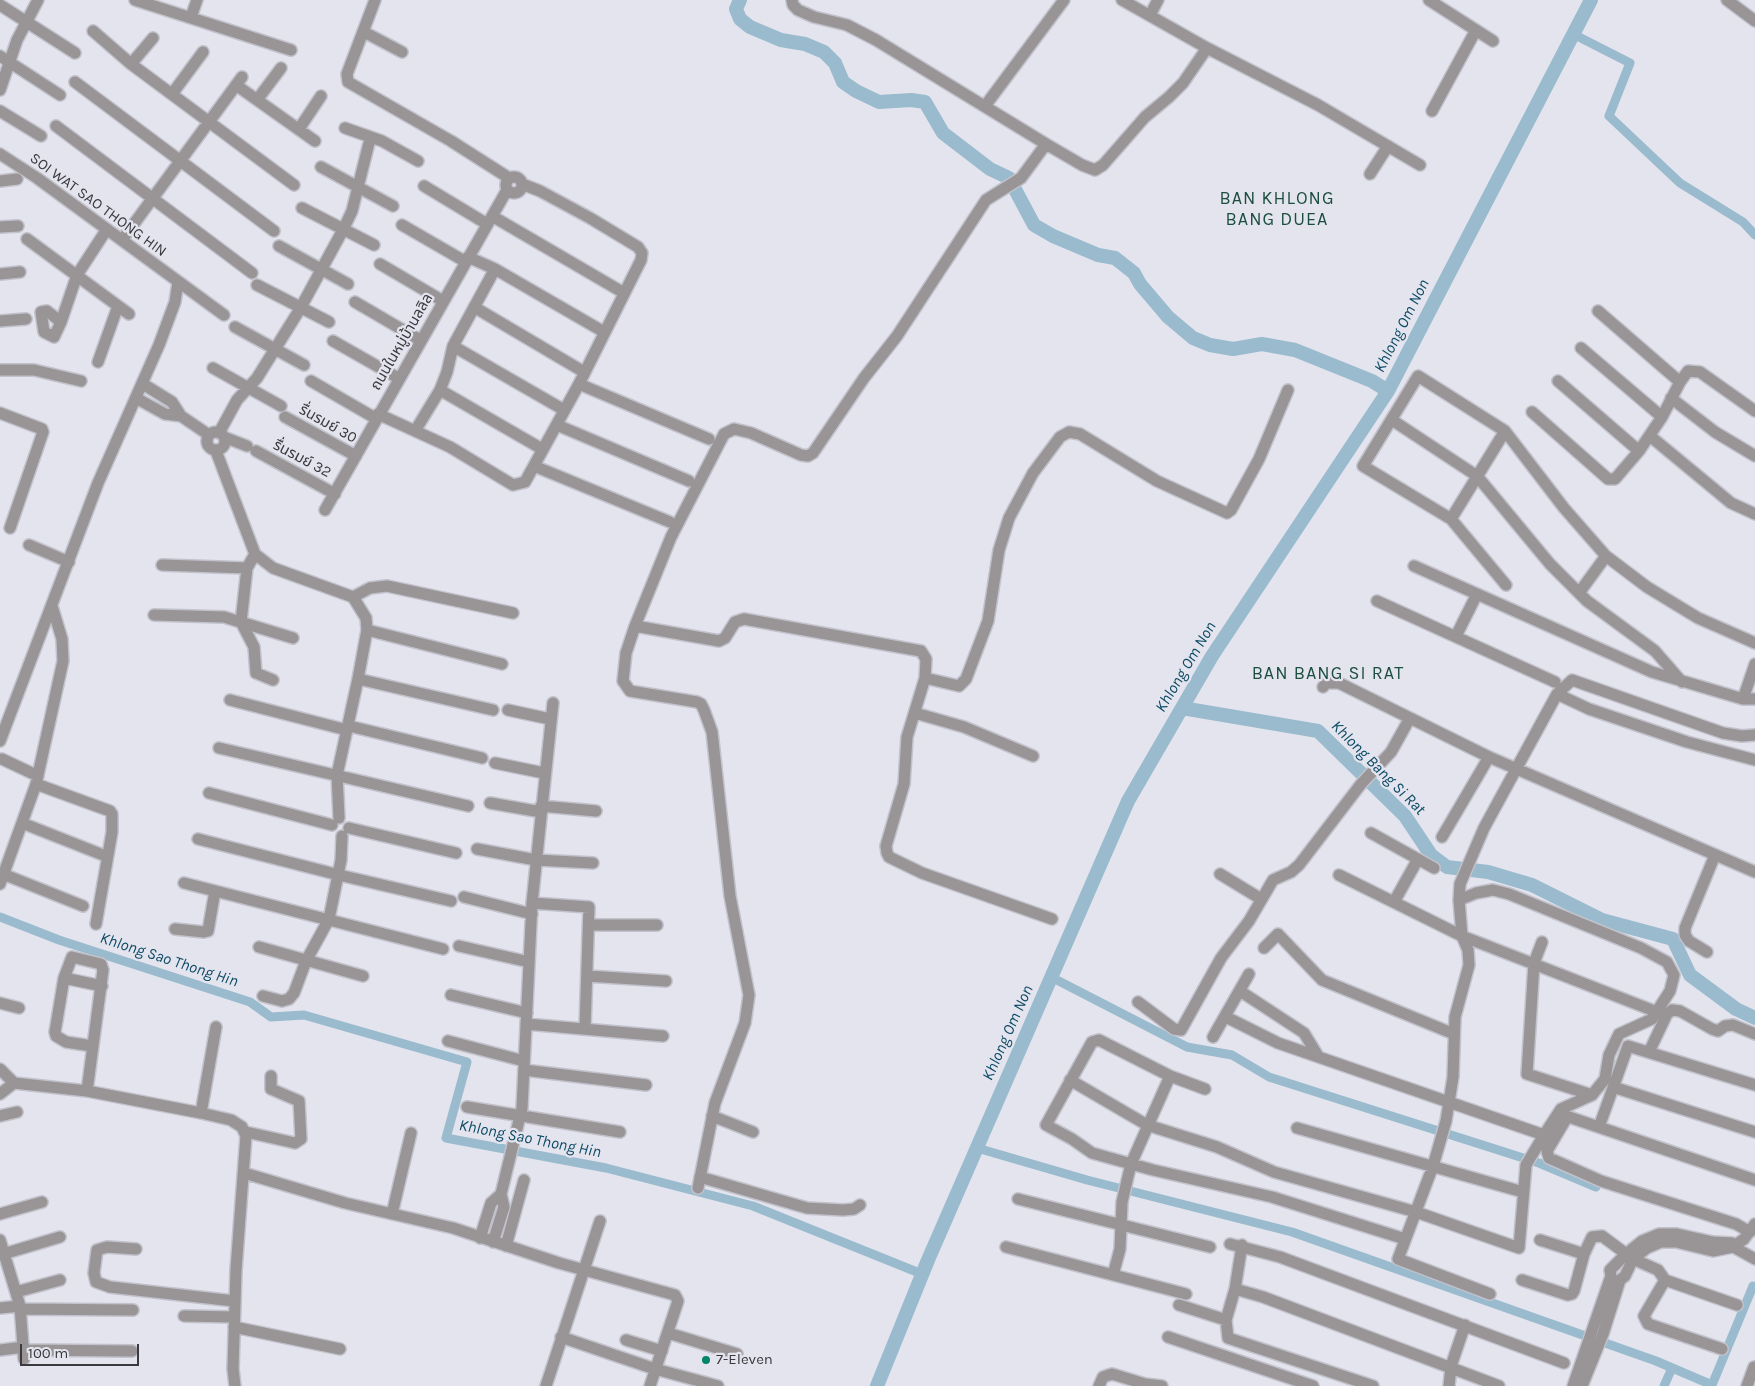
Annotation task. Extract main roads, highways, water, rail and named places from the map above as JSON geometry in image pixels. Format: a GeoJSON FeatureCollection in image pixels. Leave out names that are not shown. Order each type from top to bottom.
{"type":"FeatureCollection","features":[{"type":"Feature","properties":{"kind":"waterway"},"geometry":{"type":"LineString","coordinates":[[740,0],[736,9],[740,19],[750,27],[781,40],[805,44],[824,52],[835,63],[843,82],[856,91],[879,102],[911,100],[925,102],[943,133],[990,169],[1009,178],[1034,225],[1053,236],[1098,255],[1115,258],[1134,273],[1140,284],[1168,317],[1193,338],[1210,345],[1233,349],[1262,344],[1295,350],[1372,381],[1388,391]]}},
{"type":"Feature","properties":{"kind":"waterway","name":"Khlong Om Non"},"geometry":{"type":"LineString","coordinates":[[877,1386],[928,1260],[1128,801],[1212,656],[1388,391],[1591,0]]}},
{"type":"Feature","properties":{"kind":"waterway"},"geometry":{"type":"LineString","coordinates":[[1573,34],[1630,63],[1609,116],[1680,183],[1743,222],[1755,235]]}},
{"type":"Feature","properties":{"kind":"waterway","name":"Khlong Bang Si Rat"},"geometry":{"type":"LineString","coordinates":[[1182,708],[1318,731],[1405,816],[1431,855],[1447,867],[1488,872],[1532,885],[1602,920],[1673,939],[1690,975],[1736,1009],[1755,1018]]}},
{"type":"Feature","properties":{"kind":"waterway","name":"Khlong Sao Thong Hin"},"geometry":{"type":"LineString","coordinates":[[0,917],[59,940],[250,1002],[271,1017],[304,1015],[467,1062],[446,1138],[606,1168],[753,1206],[922,1274]]}},
{"type":"Feature","properties":{"kind":"waterway"},"geometry":{"type":"LineString","coordinates":[[1051,977],[1187,1047],[1232,1055],[1269,1077],[1539,1163],[1596,1187]]}},
{"type":"Feature","properties":{"kind":"waterway"},"geometry":{"type":"LineString","coordinates":[[977,1148],[1087,1180],[1292,1232],[1656,1361],[1712,1385],[1753,1286]]}},
{"type":"Feature","properties":{"kind":"waterway"},"geometry":{"type":"LineString","coordinates":[[1664,1386],[1672,1368]]}},
{"type":"Feature","properties":{"kind":"place","name":"7-Eleven"},"geometry":{"type":"Point","coordinates":[706,1360]}},
{"type":"Feature","properties":{"kind":"district","name":"BAN KHLONG BANG DUEA"},"geometry":{"type":"Point","coordinates":[1277,209]}},
{"type":"Feature","properties":{"kind":"district","name":"BAN BANG SI RAT"},"geometry":{"type":"Point","coordinates":[1328,674]}}]}
